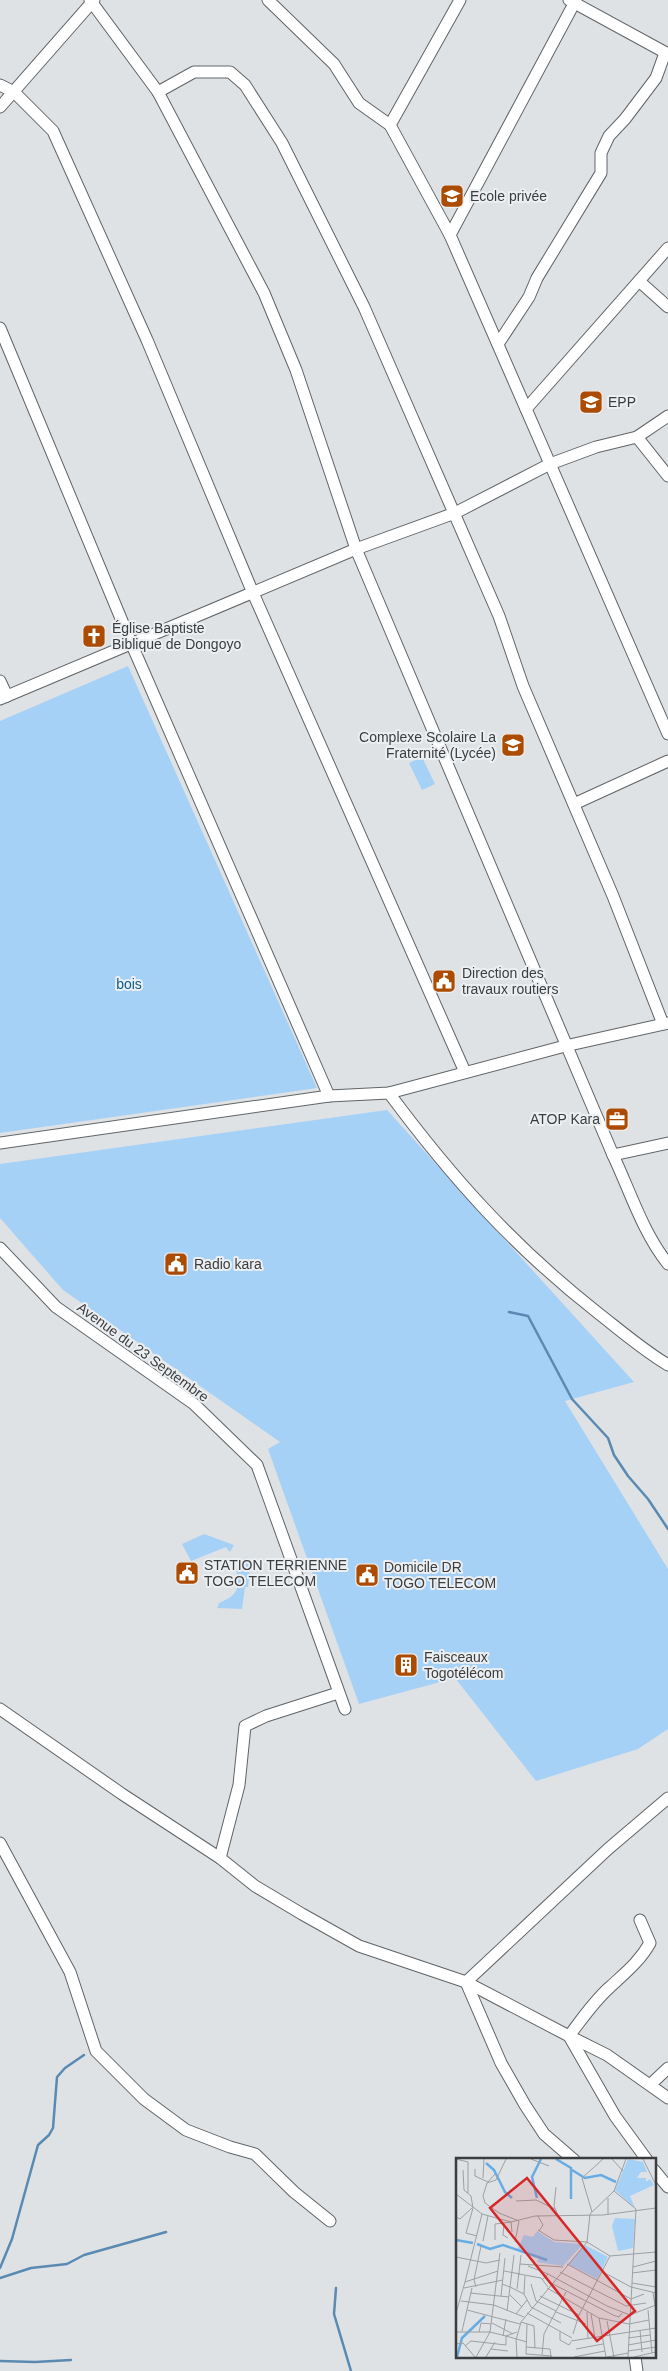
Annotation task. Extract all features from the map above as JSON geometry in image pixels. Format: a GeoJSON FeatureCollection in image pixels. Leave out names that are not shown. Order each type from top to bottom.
{"type":"FeatureCollection","features":[{"type":"Feature","properties":{"kind":"street"},"geometry":{"type":"LineString","coordinates":[[0,107],[93,0],[158,92],[264,292],[296,370],[356,549],[565,1046],[613,1156],[659,1252],[668,1264]]}},
{"type":"Feature","properties":{"kind":"street"},"geometry":{"type":"LineString","coordinates":[[268,0],[334,64],[359,103],[390,125],[450,235],[668,734]]}},
{"type":"Feature","properties":{"kind":"street"},"geometry":{"type":"LineString","coordinates":[[390,125],[460,0]]}},
{"type":"Feature","properties":{"kind":"street"},"geometry":{"type":"LineString","coordinates":[[450,235],[573,1],[667,54],[656,78],[625,119],[609,136],[601,153],[601,173],[537,278],[529,297],[498,344]]}},
{"type":"Feature","properties":{"kind":"street"},"geometry":{"type":"LineString","coordinates":[[0,1143],[329,1096],[389,1092],[565,1046],[665,1024],[613,896],[523,686],[499,616],[456,513],[364,307],[282,142],[244,85],[230,72],[194,72],[158,92]]}},
{"type":"Feature","properties":{"kind":"street"},"geometry":{"type":"LineString","coordinates":[[0,85],[14,92],[52,131],[147,340],[253,593],[465,1072]]}},
{"type":"Feature","properties":{"kind":"street"},"geometry":{"type":"LineString","coordinates":[[526,408],[668,248]]}},
{"type":"Feature","properties":{"kind":"street"},"geometry":{"type":"LineString","coordinates":[[639,281],[668,307]]}},
{"type":"Feature","properties":{"kind":"street"},"geometry":{"type":"LineString","coordinates":[[0,328],[132,645],[329,1096]]}},
{"type":"Feature","properties":{"kind":"street"},"geometry":{"type":"LineString","coordinates":[[0,681],[3,698],[356,549],[456,513],[550,464],[596,446],[637,437],[668,416]]}},
{"type":"Feature","properties":{"kind":"street"},"geometry":{"type":"LineString","coordinates":[[637,437],[666,470],[668,476]]}},
{"type":"Feature","properties":{"kind":"street"},"geometry":{"type":"LineString","coordinates":[[574,804],[668,761]]}},
{"type":"Feature","properties":{"kind":"street"},"geometry":{"type":"LineString","coordinates":[[389,1092],[432,1151],[502,1229],[550,1275],[648,1353],[668,1365]]}},
{"type":"Feature","properties":{"kind":"street"},"geometry":{"type":"LineString","coordinates":[[613,1156],[668,1143]]}},
{"type":"Feature","properties":{"kind":"street","name":"Avenue du 23 Septembre"},"geometry":{"type":"LineString","coordinates":[[0,1248],[56,1307],[194,1404],[257,1465],[345,1709]]}},
{"type":"Feature","properties":{"kind":"street"},"geometry":{"type":"LineString","coordinates":[[220,1858],[239,1785],[245,1726],[266,1716],[338,1693]]}},
{"type":"Feature","properties":{"kind":"street"},"geometry":{"type":"LineString","coordinates":[[0,1710],[122,1794],[220,1858],[255,1886],[359,1946],[466,1982],[607,2055],[651,2084],[668,2098]]}},
{"type":"Feature","properties":{"kind":"street"},"geometry":{"type":"LineString","coordinates":[[466,1982],[608,1849],[668,1798]]}},
{"type":"Feature","properties":{"kind":"street"},"geometry":{"type":"LineString","coordinates":[[0,1843],[70,1972],[96,2051],[144,2099],[186,2130],[230,2147],[255,2154],[294,2192],[330,2221]]}},
{"type":"Feature","properties":{"kind":"street"},"geometry":{"type":"LineString","coordinates":[[569,2036],[598,2000],[636,1964],[647,1948],[650,1943],[640,1920]]}},
{"type":"Feature","properties":{"kind":"street"},"geometry":{"type":"LineString","coordinates":[[466,1982],[501,2063],[525,2105],[544,2134],[572,2158]]}},
{"type":"Feature","properties":{"kind":"street"},"geometry":{"type":"LineString","coordinates":[[569,2036],[615,2116],[646,2158]]}},
{"type":"Feature","properties":{"kind":"street"},"geometry":{"type":"LineString","coordinates":[[651,2084],[668,2068]]}},
{"type":"Feature","properties":{"kind":"street"},"geometry":{"type":"LineString","coordinates":[[656,2172],[668,2186]]}},
{"type":"Feature","properties":{"kind":"street"},"geometry":{"type":"LineString","coordinates":[[635,2358],[637,2371]]}},
{"type":"Feature","properties":{"kind":"green space","name":"bois"},"geometry":{"type":"Polygon","coordinates":[[[128,666],[317,1088],[0,1133],[0,721],[128,666]]]}},
{"type":"Feature","properties":{"kind":"green space"},"geometry":{"type":"Polygon","coordinates":[[[422,757],[435,784],[422,790],[409,763],[422,757]]]}},
{"type":"Feature","properties":{"kind":"green space"},"geometry":{"type":"Polygon","coordinates":[[[387,1110],[634,1382],[565,1401],[668,1569],[668,1729],[638,1749],[536,1781],[455,1678],[359,1704],[268,1449],[280,1442],[63,1290],[0,1218],[0,1164],[387,1110]]]}},
{"type":"Feature","properties":{"kind":"green space"},"geometry":{"type":"Polygon","coordinates":[[[204,1534],[234,1545],[230,1552],[226,1547],[191,1561],[182,1544],[204,1534]]]}},
{"type":"Feature","properties":{"kind":"green space"},"geometry":{"type":"Polygon","coordinates":[[[247,1557],[249,1579],[248,1587],[245,1587],[242,1609],[217,1608],[219,1603],[236,1591],[238,1585],[237,1568],[240,1562],[247,1557]]]}},
{"type":"Feature","properties":{"kind":"waterway"},"geometry":{"type":"LineString","coordinates":[[509,1312],[528,1316],[572,1399],[608,1438],[614,1455],[628,1476],[648,1499],[668,1529]]}},
{"type":"Feature","properties":{"kind":"waterway"},"geometry":{"type":"LineString","coordinates":[[0,2268],[12,2239],[38,2145],[49,2135],[53,2128],[57,2077],[65,2068],[84,2055]]}},
{"type":"Feature","properties":{"kind":"waterway"},"geometry":{"type":"LineString","coordinates":[[0,2278],[31,2268],[67,2264],[84,2255],[166,2232]]}},
{"type":"Feature","properties":{"kind":"waterway"},"geometry":{"type":"LineString","coordinates":[[336,2288],[334,2314],[351,2371]]}},
{"type":"Feature","properties":{"kind":"waterway"},"geometry":{"type":"LineString","coordinates":[[0,2361],[71,2360]]}},
{"type":"Feature","properties":{"kind":"place","name":"Ecole privée"},"geometry":{"type":"Point","coordinates":[452,196]}},
{"type":"Feature","properties":{"kind":"place","name":"EPP"},"geometry":{"type":"Point","coordinates":[591,402]}},
{"type":"Feature","properties":{"kind":"place","name":"Église Baptiste Biblique de Dongoyo"},"geometry":{"type":"Point","coordinates":[94,636]}},
{"type":"Feature","properties":{"kind":"place","name":"Complexe Scolaire La Fraternité (Lycée)"},"geometry":{"type":"Point","coordinates":[513,745]}},
{"type":"Feature","properties":{"kind":"place","name":"Direction des travaux routiers"},"geometry":{"type":"Point","coordinates":[444,981]}},
{"type":"Feature","properties":{"kind":"place","name":"ATOP Kara"},"geometry":{"type":"Point","coordinates":[617,1119]}},
{"type":"Feature","properties":{"kind":"place","name":"Radio kara"},"geometry":{"type":"Point","coordinates":[176,1264]}},
{"type":"Feature","properties":{"kind":"place","name":"STATION TERRIENNE TOGO TELECOM"},"geometry":{"type":"Point","coordinates":[187,1573]}},
{"type":"Feature","properties":{"kind":"place","name":"Domicile DR TOGO TELECOM"},"geometry":{"type":"Point","coordinates":[367,1575]}},
{"type":"Feature","properties":{"kind":"place","name":"Faisceaux Togotélécom"},"geometry":{"type":"Point","coordinates":[406,1665]}}]}
